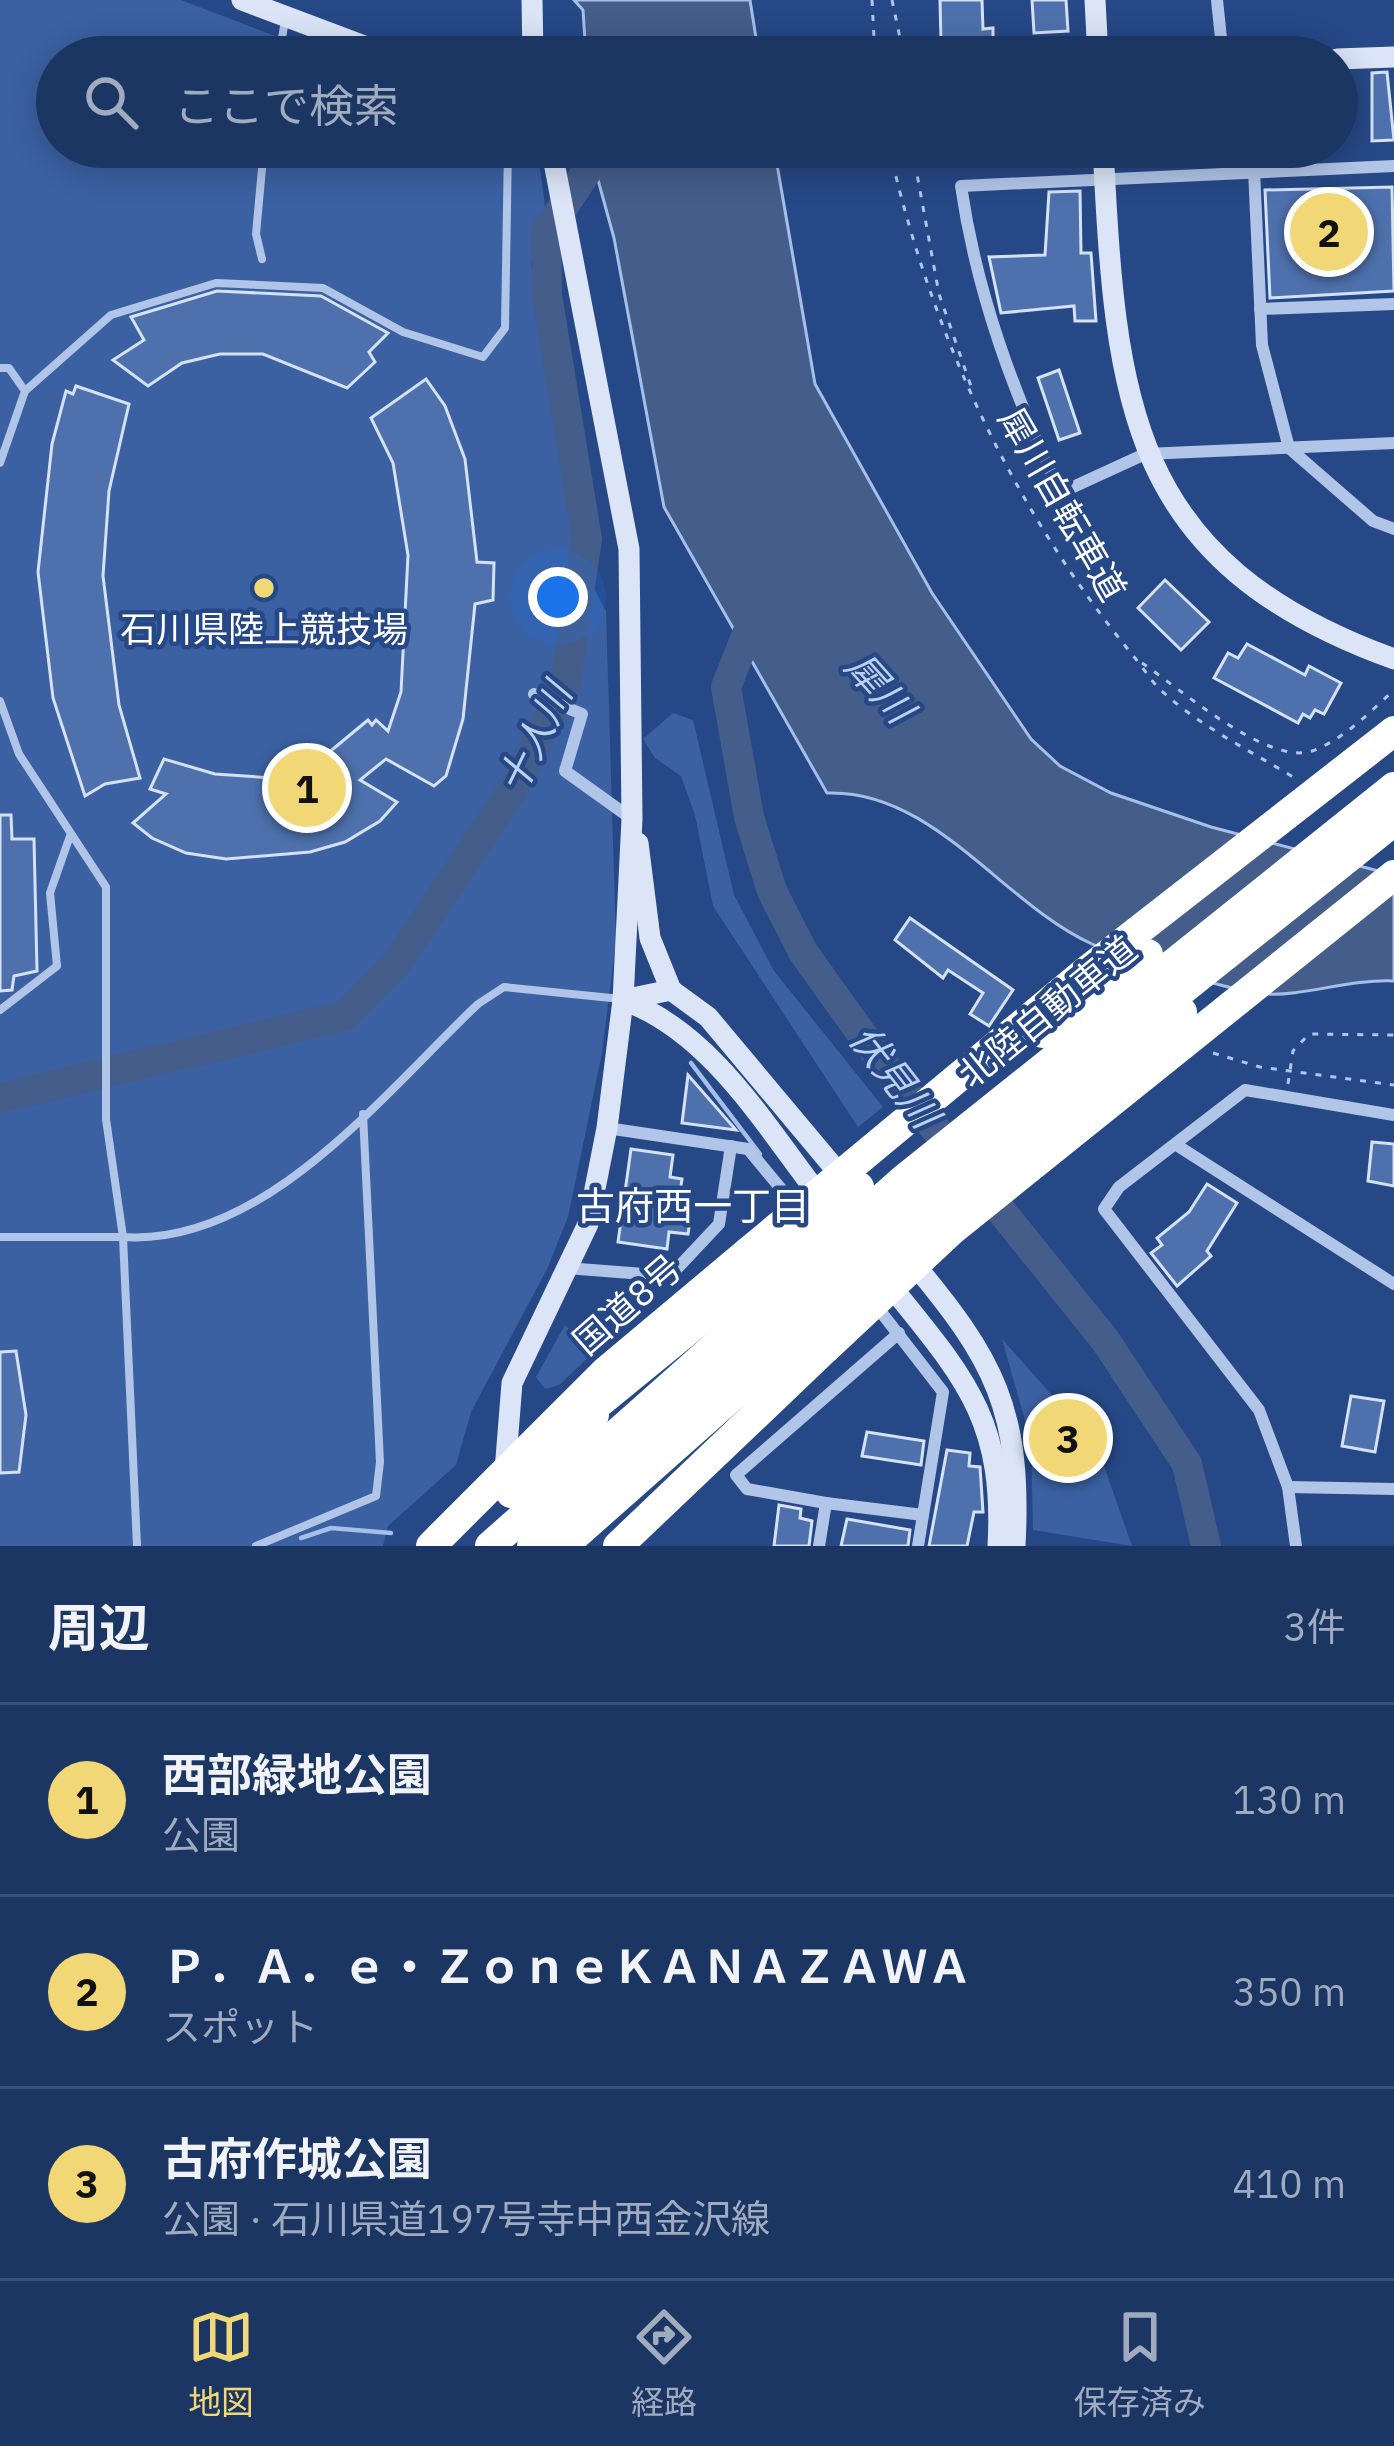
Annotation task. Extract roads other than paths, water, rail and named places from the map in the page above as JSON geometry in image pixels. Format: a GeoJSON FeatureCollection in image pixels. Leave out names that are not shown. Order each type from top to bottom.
{"type":"FeatureCollection","features":[{"type":"Feature","properties":{"kind":"highway","name":"国道8号"},"geometry":{"type":"LineString","coordinates":[[431,1546],[605,1372],[755,1261],[1085,972],[1394,731]]}},
{"type":"Feature","properties":{"kind":"highway"},"geometry":{"type":"LineString","coordinates":[[454,1546],[755,1261],[1051,1027],[1394,776]]}},
{"type":"Feature","properties":{"kind":"highway","name":"北陸自動車道"},"geometry":{"type":"LineString","coordinates":[[490,1546],[904,1179],[1101,1016],[1394,787]]}},
{"type":"Feature","properties":{"kind":"highway","name":"北陸自動車道"},"geometry":{"type":"LineString","coordinates":[[532,1546],[920,1200],[1394,821]]}},
{"type":"Feature","properties":{"kind":"highway"},"geometry":{"type":"LineString","coordinates":[[618,1546],[818,1338],[1004,1157],[1394,835]]}},
{"type":"Feature","properties":{"kind":"highway"},"geometry":{"type":"LineString","coordinates":[[563,1546],[1394,875]]}},
{"type":"Feature","properties":{"kind":"highway"},"geometry":{"type":"LineString","coordinates":[[505,1471],[618,1392]]}},
{"type":"Feature","properties":{"kind":"highway"},"geometry":{"type":"LineString","coordinates":[[591,1546],[621,1499]]}},
{"type":"Feature","properties":{"kind":"highway"},"geometry":{"type":"LineString","coordinates":[[412,1546],[468,1505]]}},
{"type":"Feature","properties":{"kind":"main road"},"geometry":{"type":"LineString","coordinates":[[242,0],[291,9],[345,36]]}},
{"type":"Feature","properties":{"kind":"main road"},"geometry":{"type":"LineString","coordinates":[[532,0],[533,36]]}},
{"type":"Feature","properties":{"kind":"main road"},"geometry":{"type":"LineString","coordinates":[[1095,0],[1097,36]]}},
{"type":"Feature","properties":{"kind":"main road"},"geometry":{"type":"LineString","coordinates":[[1358,58],[1394,57]]}},
{"type":"Feature","properties":{"kind":"main road"},"geometry":{"type":"LineString","coordinates":[[505,1471],[512,1383],[588,1224],[608,1128],[623,1000],[632,819],[629,549],[555,168]]}},
{"type":"Feature","properties":{"kind":"main road"},"geometry":{"type":"LineString","coordinates":[[1104,168],[1118,348],[1145,454],[1177,506],[1228,568],[1280,608],[1394,659]]}},
{"type":"Feature","properties":{"kind":"main road"},"geometry":{"type":"LineString","coordinates":[[632,819],[644,868],[650,938],[671,990],[708,1017],[955,1313],[982,1353],[999,1387],[1016,1448],[1015,1546]]}},
{"type":"Feature","properties":{"kind":"main road"},"geometry":{"type":"LineString","coordinates":[[623,1000],[671,990]]}},
{"type":"Feature","properties":{"kind":"main road"},"geometry":{"type":"LineString","coordinates":[[623,1000],[662,1013],[693,1038],[972,1392],[992,1437],[1001,1485],[998,1546]]}},
{"type":"Feature","properties":{"kind":"street"},"geometry":{"type":"LineString","coordinates":[[1217,0],[1221,36]]}},
{"type":"Feature","properties":{"kind":"street"},"geometry":{"type":"LineString","coordinates":[[1358,167],[1394,166]]}},
{"type":"Feature","properties":{"kind":"street"},"geometry":{"type":"LineString","coordinates":[[1324,168],[961,186],[977,282],[1013,393],[1060,494],[1145,454],[1394,443]]}},
{"type":"Feature","properties":{"kind":"street"},"geometry":{"type":"LineString","coordinates":[[1254,170],[1262,345],[1289,448],[1372,521],[1394,529]]}},
{"type":"Feature","properties":{"kind":"street"},"geometry":{"type":"LineString","coordinates":[[1260,309],[1394,304]]}},
{"type":"Feature","properties":{"kind":"street"},"geometry":{"type":"LineString","coordinates":[[534,694],[583,714],[565,771],[632,819]]}},
{"type":"Feature","properties":{"kind":"street"},"geometry":{"type":"LineString","coordinates":[[1296,1546],[1288,1487],[1259,1409],[1104,1209],[1119,1187],[1245,1090],[1394,1115]]}},
{"type":"Feature","properties":{"kind":"street"},"geometry":{"type":"LineString","coordinates":[[608,1128],[748,1148],[943,1392],[918,1546]]}},
{"type":"Feature","properties":{"kind":"street"},"geometry":{"type":"LineString","coordinates":[[566,1268],[670,1276],[719,1224],[731,1146]]}},
{"type":"Feature","properties":{"kind":"street"},"geometry":{"type":"LineString","coordinates":[[1178,1146],[1394,1284]]}},
{"type":"Feature","properties":{"kind":"street"},"geometry":{"type":"LineString","coordinates":[[899,1333],[736,1474],[747,1489],[923,1516]]}},
{"type":"Feature","properties":{"kind":"street"},"geometry":{"type":"LineString","coordinates":[[1288,1487],[1394,1489]]}},
{"type":"Feature","properties":{"kind":"street"},"geometry":{"type":"LineString","coordinates":[[819,1546],[826,1503]]}},
{"type":"Feature","properties":{"kind":"lane"},"geometry":{"type":"LineString","coordinates":[[262,168],[256,234],[262,259]]}},
{"type":"Feature","properties":{"kind":"lane"},"geometry":{"type":"LineString","coordinates":[[0,463],[25,391],[111,315],[216,284],[323,288],[404,332],[483,357],[506,328],[508,168]]}},
{"type":"Feature","properties":{"kind":"lane"},"geometry":{"type":"LineString","coordinates":[[0,368],[9,368],[25,391]]}},
{"type":"Feature","properties":{"kind":"lane"},"geometry":{"type":"LineString","coordinates":[[0,701],[19,754],[106,887],[106,1119],[123,1237],[137,1546]]}},
{"type":"Feature","properties":{"kind":"lane"},"geometry":{"type":"LineString","coordinates":[[0,1010],[57,966],[50,893],[70,836]]}},
{"type":"Feature","properties":{"kind":"lane"},"geometry":{"type":"LineString","coordinates":[[0,1238],[183,1233],[284,1189],[478,1004],[504,987],[623,1000]]}},
{"type":"Feature","properties":{"kind":"lane"},"geometry":{"type":"LineString","coordinates":[[256,1546],[376,1496],[380,1462],[363,1113]]}},
{"type":"Feature","properties":{"kind":"water"},"geometry":{"type":"Polygon","coordinates":[[[574,0],[750,0],[756,36],[585,36],[583,10],[574,0]]]}},
{"type":"Feature","properties":{"kind":"water","name":"犀川"},"geometry":{"type":"Polygon","coordinates":[[[595,168],[778,168],[815,384],[932,593],[1031,739],[1060,766],[1111,793],[1211,827],[1394,875],[1394,981],[1267,994],[1127,957],[1059,926],[934,828],[901,809],[865,797],[827,793],[664,507],[614,238],[595,168]]]}},
{"type":"Feature","properties":{"kind":"waterway","name":"十人川"},"geometry":{"type":"LineString","coordinates":[[0,1098],[344,1016],[399,960],[510,794],[565,687],[587,539],[547,295],[546,232],[589,168]]}},
{"type":"Feature","properties":{"kind":"waterway","name":"伏見川"},"geometry":{"type":"LineString","coordinates":[[757,609],[726,687],[749,817],[772,891],[803,952],[884,1065],[1105,1340],[1187,1464],[1206,1546]]}},
{"type":"Feature","properties":{"kind":"waterway"},"geometry":{"type":"LineString","coordinates":[[691,1063],[760,1154]]}},
{"type":"Feature","properties":{"kind":"waterway"},"geometry":{"type":"LineString","coordinates":[[301,1538],[331,1528],[391,1533]]}},
{"type":"Feature","properties":{"kind":"place","name":"Ｐ．Ａ．ｅ・ＺｏｎｅＫＡＮＡＺＡＷＡ"},"geometry":{"type":"Point","coordinates":[1329,232]}},
{"type":"Feature","properties":{"kind":"place","name":"石川県陸上競技場"},"geometry":{"type":"Point","coordinates":[264,588]}},
{"type":"Feature","properties":{"kind":"place","name":"西部緑地公園"},"geometry":{"type":"Point","coordinates":[307,788]}},
{"type":"Feature","properties":{"kind":"place","name":"古府作城公園"},"geometry":{"type":"Point","coordinates":[1068,1438]}},
{"type":"Feature","properties":{"kind":"district","name":"古府西一丁目"},"geometry":{"type":"Point","coordinates":[693,1205]}}]}
